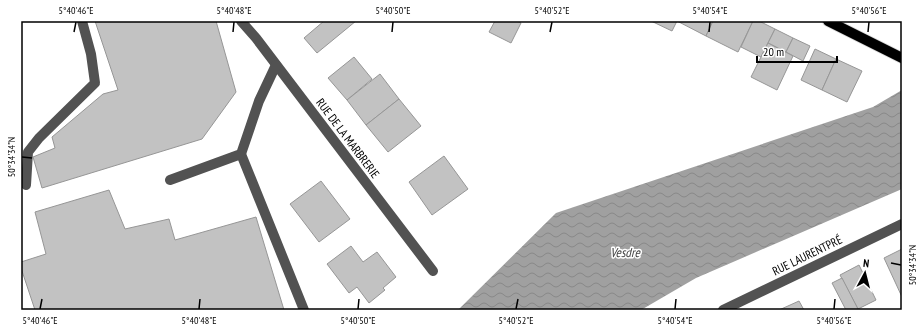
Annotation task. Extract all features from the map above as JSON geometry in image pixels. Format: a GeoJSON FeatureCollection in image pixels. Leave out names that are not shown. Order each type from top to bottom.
{"type":"FeatureCollection","features":[{"type":"Feature","properties":{"kind":"main road"},"geometry":{"type":"LineString","coordinates":[[828,21],[902,58]]}},
{"type":"Feature","properties":{"kind":"street"},"geometry":{"type":"LineString","coordinates":[[26,185],[28,152],[39,138],[95,83],[91,54],[82,21]]}},
{"type":"Feature","properties":{"kind":"street","name":"RUE DE LA MARBRERIE"},"geometry":{"type":"LineString","coordinates":[[241,21],[256,38],[433,271]]}},
{"type":"Feature","properties":{"kind":"street"},"geometry":{"type":"LineString","coordinates":[[276,65],[259,101],[241,154],[304,310]]}},
{"type":"Feature","properties":{"kind":"street"},"geometry":{"type":"LineString","coordinates":[[170,180],[241,154]]}},
{"type":"Feature","properties":{"kind":"street","name":"RUE LAURENTPRÉ"},"geometry":{"type":"LineString","coordinates":[[723,310],[902,224]]}},
{"type":"Feature","properties":{"kind":"water","name":"Vesdre"},"geometry":{"type":"Polygon","coordinates":[[[902,90],[902,189],[696,278],[641,310],[458,310],[556,213],[873,107],[902,90]]]}},
{"type":"Feature","properties":{"kind":"building"},"geometry":{"type":"Polygon","coordinates":[[[95,21],[216,21],[236,92],[202,139],[42,188],[33,157],[55,148],[52,137],[103,94],[118,90],[95,21]]]}},
{"type":"Feature","properties":{"kind":"building"},"geometry":{"type":"Polygon","coordinates":[[[324,21],[356,21],[317,53],[304,38],[324,21]]]}},
{"type":"Feature","properties":{"kind":"building"},"geometry":{"type":"Polygon","coordinates":[[[495,21],[517,21],[521,23],[511,43],[489,32],[495,21]]]}},
{"type":"Feature","properties":{"kind":"building"},"geometry":{"type":"Polygon","coordinates":[[[651,21],[677,21],[672,31],[651,21]]]}},
{"type":"Feature","properties":{"kind":"building"},"geometry":{"type":"Polygon","coordinates":[[[677,21],[713,21],[706,36],[677,21]]]}},
{"type":"Feature","properties":{"kind":"building"},"geometry":{"type":"Polygon","coordinates":[[[713,21],[753,21],[738,52],[706,36],[713,21]]]}},
{"type":"Feature","properties":{"kind":"building"},"geometry":{"type":"Polygon","coordinates":[[[753,21],[759,21],[775,29],[761,57],[741,47],[753,21]]]}},
{"type":"Feature","properties":{"kind":"building"},"geometry":{"type":"Polygon","coordinates":[[[775,29],[793,38],[786,52],[768,43],[775,29]]]}},
{"type":"Feature","properties":{"kind":"building"},"geometry":{"type":"Polygon","coordinates":[[[793,38],[810,46],[803,61],[786,52],[793,38]]]}},
{"type":"Feature","properties":{"kind":"building"},"geometry":{"type":"Polygon","coordinates":[[[768,43],[793,56],[777,90],[751,77],[768,43]]]}},
{"type":"Feature","properties":{"kind":"building"},"geometry":{"type":"Polygon","coordinates":[[[815,49],[836,59],[822,90],[801,80],[815,49]]]}},
{"type":"Feature","properties":{"kind":"building"},"geometry":{"type":"Polygon","coordinates":[[[354,57],[372,79],[347,100],[328,78],[354,57]]]}},
{"type":"Feature","properties":{"kind":"building"},"geometry":{"type":"Polygon","coordinates":[[[836,59],[862,71],[847,102],[822,90],[836,59]]]}},
{"type":"Feature","properties":{"kind":"building"},"geometry":{"type":"Polygon","coordinates":[[[380,74],[399,99],[366,125],[347,100],[380,74]]]}},
{"type":"Feature","properties":{"kind":"building"},"geometry":{"type":"Polygon","coordinates":[[[399,99],[421,126],[388,152],[366,125],[399,99]]]}},
{"type":"Feature","properties":{"kind":"building"},"geometry":{"type":"Polygon","coordinates":[[[444,156],[468,189],[432,215],[409,182],[444,156]]]}},
{"type":"Feature","properties":{"kind":"building"},"geometry":{"type":"Polygon","coordinates":[[[321,181],[350,219],[319,242],[290,204],[321,181]]]}},
{"type":"Feature","properties":{"kind":"building"},"geometry":{"type":"Polygon","coordinates":[[[109,190],[125,229],[169,219],[175,240],[256,217],[284,310],[35,310],[21,268],[21,262],[46,254],[35,212],[109,190]]]}},
{"type":"Feature","properties":{"kind":"building"},"geometry":{"type":"Polygon","coordinates":[[[351,246],[363,262],[377,252],[396,277],[383,288],[385,290],[369,303],[357,287],[349,293],[327,264],[351,246]]]}},
{"type":"Feature","properties":{"kind":"building"},"geometry":{"type":"Polygon","coordinates":[[[902,249],[902,297],[884,258],[902,249]]]}},
{"type":"Feature","properties":{"kind":"building"},"geometry":{"type":"Polygon","coordinates":[[[859,265],[876,300],[858,309],[840,275],[859,265]]]}},
{"type":"Feature","properties":{"kind":"building"},"geometry":{"type":"Polygon","coordinates":[[[842,278],[858,309],[856,310],[846,310],[832,283],[842,278]]]}},
{"type":"Feature","properties":{"kind":"building"},"geometry":{"type":"Polygon","coordinates":[[[799,301],[804,310],[779,310],[799,301]]]}}]}
